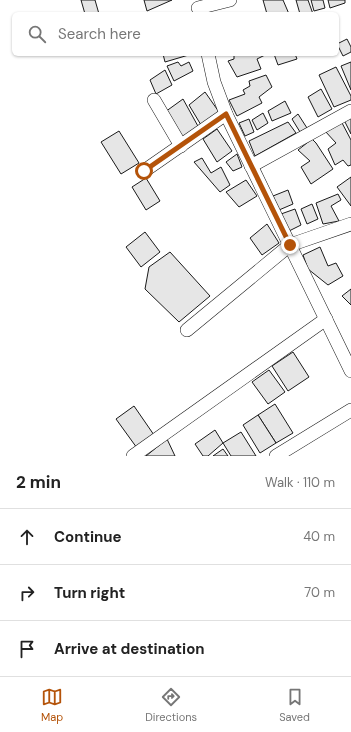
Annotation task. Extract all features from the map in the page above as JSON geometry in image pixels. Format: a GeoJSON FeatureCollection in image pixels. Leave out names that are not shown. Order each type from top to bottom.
{"type":"FeatureCollection","features":[{"type":"Feature","properties":{"kind":"street"},"geometry":{"type":"LineString","coordinates":[[198,7],[230,0]]}},
{"type":"Feature","properties":{"kind":"street"},"geometry":{"type":"LineString","coordinates":[[208,56],[216,87],[226,114],[351,371]]}},
{"type":"Feature","properties":{"kind":"street"},"geometry":{"type":"LineString","coordinates":[[154,100],[181,146]]}},
{"type":"Feature","properties":{"kind":"street"},"geometry":{"type":"LineString","coordinates":[[251,166],[351,111]]}},
{"type":"Feature","properties":{"kind":"street"},"geometry":{"type":"LineString","coordinates":[[144,171],[226,114]]}},
{"type":"Feature","properties":{"kind":"street"},"geometry":{"type":"LineString","coordinates":[[187,330],[290,245],[351,224]]}},
{"type":"Feature","properties":{"kind":"street"},"geometry":{"type":"LineString","coordinates":[[133,456],[326,320]]}},
{"type":"Feature","properties":{"kind":"street"},"geometry":{"type":"LineString","coordinates":[[276,456],[351,410]]}},
{"type":"Feature","properties":{"kind":"building"},"geometry":{"type":"Polygon","coordinates":[[[81,0],[95,0],[98,12],[84,12],[81,0]]]}},
{"type":"Feature","properties":{"kind":"building"},"geometry":{"type":"Polygon","coordinates":[[[144,0],[172,0],[147,11],[144,0]]]}},
{"type":"Feature","properties":{"kind":"building"},"geometry":{"type":"Polygon","coordinates":[[[263,0],[283,0],[288,12],[266,12],[263,0]]]}},
{"type":"Feature","properties":{"kind":"building"},"geometry":{"type":"Polygon","coordinates":[[[296,0],[308,0],[312,12],[299,12],[296,0]]]}},
{"type":"Feature","properties":{"kind":"building"},"geometry":{"type":"Polygon","coordinates":[[[311,0],[323,0],[325,8],[314,11],[311,0]]]}},
{"type":"Feature","properties":{"kind":"building"},"geometry":{"type":"Polygon","coordinates":[[[328,0],[345,0],[345,3],[330,8],[328,0]]]}},
{"type":"Feature","properties":{"kind":"building"},"geometry":{"type":"Polygon","coordinates":[[[347,39],[351,47],[351,52],[343,56],[339,48],[339,43],[347,39]]]}},
{"type":"Feature","properties":{"kind":"building"},"geometry":{"type":"Polygon","coordinates":[[[164,56],[185,56],[165,62],[164,56]]]}},
{"type":"Feature","properties":{"kind":"building"},"geometry":{"type":"Polygon","coordinates":[[[234,56],[263,56],[257,59],[261,69],[237,77],[228,61],[234,59],[234,56]]]}},
{"type":"Feature","properties":{"kind":"building"},"geometry":{"type":"Polygon","coordinates":[[[275,56],[296,56],[297,59],[278,65],[275,56]]]}},
{"type":"Feature","properties":{"kind":"building"},"geometry":{"type":"Polygon","coordinates":[[[178,62],[181,66],[189,62],[193,71],[174,81],[167,66],[178,62]]]}},
{"type":"Feature","properties":{"kind":"building"},"geometry":{"type":"Polygon","coordinates":[[[351,62],[351,90],[341,66],[351,62]]]}},
{"type":"Feature","properties":{"kind":"building"},"geometry":{"type":"Polygon","coordinates":[[[336,67],[351,96],[351,100],[334,107],[319,75],[336,67]]]}},
{"type":"Feature","properties":{"kind":"building"},"geometry":{"type":"Polygon","coordinates":[[[165,70],[172,85],[156,94],[150,80],[165,70]]]}},
{"type":"Feature","properties":{"kind":"building"},"geometry":{"type":"Polygon","coordinates":[[[266,75],[272,87],[259,97],[262,103],[237,116],[229,100],[245,94],[243,90],[250,86],[249,81],[266,75]]]}},
{"type":"Feature","properties":{"kind":"building"},"geometry":{"type":"Polygon","coordinates":[[[321,89],[332,109],[318,117],[308,97],[321,89]]]}},
{"type":"Feature","properties":{"kind":"building"},"geometry":{"type":"Polygon","coordinates":[[[205,92],[219,112],[201,125],[189,105],[205,92]]]}},
{"type":"Feature","properties":{"kind":"building"},"geometry":{"type":"Polygon","coordinates":[[[183,99],[199,128],[181,141],[165,112],[183,99]]]}},
{"type":"Feature","properties":{"kind":"building"},"geometry":{"type":"Polygon","coordinates":[[[285,101],[291,113],[272,121],[268,111],[285,101]]]}},
{"type":"Feature","properties":{"kind":"building"},"geometry":{"type":"Polygon","coordinates":[[[263,113],[268,123],[257,130],[252,120],[263,113]]]}},
{"type":"Feature","properties":{"kind":"building"},"geometry":{"type":"Polygon","coordinates":[[[298,114],[307,128],[300,132],[292,119],[298,114]]]}},
{"type":"Feature","properties":{"kind":"building"},"geometry":{"type":"Polygon","coordinates":[[[351,116],[351,134],[344,120],[351,116]]]}},
{"type":"Feature","properties":{"kind":"building"},"geometry":{"type":"Polygon","coordinates":[[[249,119],[254,132],[245,136],[239,123],[249,119]]]}},
{"type":"Feature","properties":{"kind":"building"},"geometry":{"type":"Polygon","coordinates":[[[341,121],[351,140],[351,165],[348,166],[343,160],[335,165],[328,149],[336,143],[325,131],[341,121]]]}},
{"type":"Feature","properties":{"kind":"building"},"geometry":{"type":"Polygon","coordinates":[[[288,122],[296,133],[255,156],[249,141],[288,122]]]}},
{"type":"Feature","properties":{"kind":"building"},"geometry":{"type":"Polygon","coordinates":[[[217,129],[232,151],[217,162],[203,139],[217,129]]]}},
{"type":"Feature","properties":{"kind":"building"},"geometry":{"type":"Polygon","coordinates":[[[119,131],[139,163],[121,174],[101,142],[119,131]]]}},
{"type":"Feature","properties":{"kind":"building"},"geometry":{"type":"Polygon","coordinates":[[[312,139],[333,169],[311,184],[301,167],[310,161],[298,150],[312,139]]]}},
{"type":"Feature","properties":{"kind":"building"},"geometry":{"type":"Polygon","coordinates":[[[237,154],[242,167],[233,171],[226,162],[237,154]]]}},
{"type":"Feature","properties":{"kind":"building"},"geometry":{"type":"Polygon","coordinates":[[[202,158],[211,173],[221,167],[230,185],[220,192],[194,162],[202,158]]]}},
{"type":"Feature","properties":{"kind":"building"},"geometry":{"type":"Polygon","coordinates":[[[351,177],[351,206],[337,187],[351,177]]]}},
{"type":"Feature","properties":{"kind":"building"},"geometry":{"type":"Polygon","coordinates":[[[146,178],[160,201],[146,210],[132,187],[146,178]]]}},
{"type":"Feature","properties":{"kind":"building"},"geometry":{"type":"Polygon","coordinates":[[[246,180],[257,196],[239,207],[226,192],[246,180]]]}},
{"type":"Feature","properties":{"kind":"building"},"geometry":{"type":"Polygon","coordinates":[[[288,190],[293,204],[279,210],[273,196],[288,190]]]}},
{"type":"Feature","properties":{"kind":"building"},"geometry":{"type":"Polygon","coordinates":[[[338,194],[341,200],[331,206],[339,221],[323,224],[316,203],[338,194]]]}},
{"type":"Feature","properties":{"kind":"building"},"geometry":{"type":"Polygon","coordinates":[[[312,204],[318,219],[307,224],[301,209],[312,204]]]}},
{"type":"Feature","properties":{"kind":"building"},"geometry":{"type":"Polygon","coordinates":[[[295,209],[301,225],[289,231],[281,214],[295,209]]]}},
{"type":"Feature","properties":{"kind":"building"},"geometry":{"type":"Polygon","coordinates":[[[267,224],[279,243],[262,255],[250,238],[267,224]]]}},
{"type":"Feature","properties":{"kind":"building"},"geometry":{"type":"Polygon","coordinates":[[[145,232],[160,252],[141,267],[126,247],[145,232]]]}},
{"type":"Feature","properties":{"kind":"building"},"geometry":{"type":"Polygon","coordinates":[[[320,247],[328,266],[336,263],[343,276],[328,285],[308,269],[303,255],[320,247]]]}},
{"type":"Feature","properties":{"kind":"building"},"geometry":{"type":"Polygon","coordinates":[[[170,252],[210,296],[179,322],[145,289],[149,267],[170,252]]]}},
{"type":"Feature","properties":{"kind":"building"},"geometry":{"type":"Polygon","coordinates":[[[351,289],[351,305],[342,296],[351,289]]]}},
{"type":"Feature","properties":{"kind":"building"},"geometry":{"type":"Polygon","coordinates":[[[293,352],[309,377],[288,391],[272,366],[293,352]]]}},
{"type":"Feature","properties":{"kind":"building"},"geometry":{"type":"Polygon","coordinates":[[[269,370],[285,392],[268,404],[252,382],[269,370]]]}},
{"type":"Feature","properties":{"kind":"building"},"geometry":{"type":"Polygon","coordinates":[[[275,404],[293,433],[276,443],[258,415],[275,404]]]}},
{"type":"Feature","properties":{"kind":"building"},"geometry":{"type":"Polygon","coordinates":[[[134,406],[154,435],[137,448],[116,419],[134,406]]]}},
{"type":"Feature","properties":{"kind":"building"},"geometry":{"type":"Polygon","coordinates":[[[258,415],[276,443],[260,453],[243,425],[258,415]]]}},
{"type":"Feature","properties":{"kind":"building"},"geometry":{"type":"Polygon","coordinates":[[[215,430],[223,443],[208,456],[203,456],[195,444],[215,430]]]}},
{"type":"Feature","properties":{"kind":"building"},"geometry":{"type":"Polygon","coordinates":[[[241,432],[256,456],[231,456],[223,443],[241,432]]]}},
{"type":"Feature","properties":{"kind":"building"},"geometry":{"type":"Polygon","coordinates":[[[167,439],[175,456],[146,456],[167,439]]]}},
{"type":"Feature","properties":{"kind":"building"},"geometry":{"type":"Polygon","coordinates":[[[223,449],[228,456],[213,456],[223,449]]]}},
{"type":"Feature","properties":{"kind":"route"},"geometry":{"type":"LineString","coordinates":[[144,171],[226,114],[290,245]]}}]}
